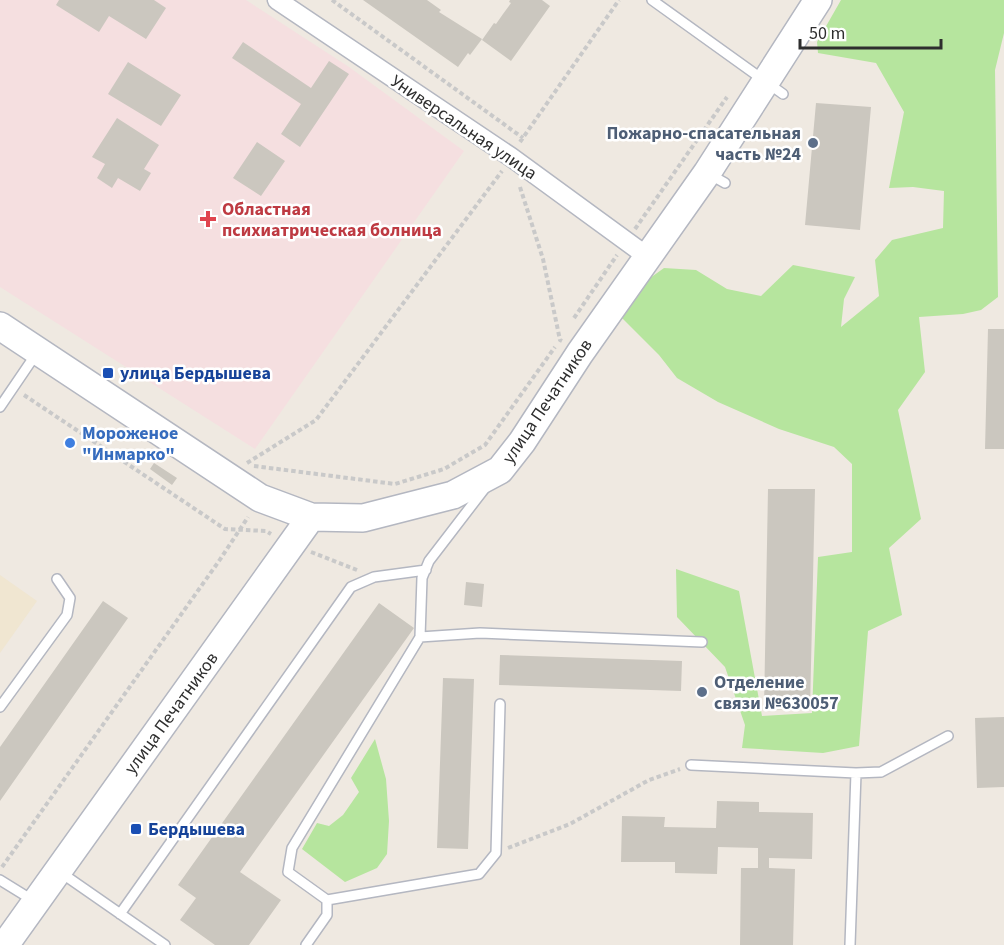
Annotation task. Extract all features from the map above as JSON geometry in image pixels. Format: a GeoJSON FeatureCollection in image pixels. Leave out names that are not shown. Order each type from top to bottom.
{"type":"FeatureCollection","features":[{"type":"Feature","properties":{"kind":"street","name":"Универсальная улица"},"geometry":{"type":"LineString","coordinates":[[277,0],[511,158],[638,249]]}},
{"type":"Feature","properties":{"kind":"street","name":"улица Печатников"},"geometry":{"type":"LineString","coordinates":[[5,945],[311,517],[363,518],[413,507],[453,495],[500,470],[522,442],[570,346],[638,249],[716,178],[765,82],[818,0]]}},
{"type":"Feature","properties":{"kind":"street"},"geometry":{"type":"LineString","coordinates":[[0,326],[260,498],[311,517]]}},
{"type":"Feature","properties":{"kind":"lane"},"geometry":{"type":"LineString","coordinates":[[652,0],[765,82]]}},
{"type":"Feature","properties":{"kind":"lane"},"geometry":{"type":"LineString","coordinates":[[0,407],[7,391],[38,352]]}},
{"type":"Feature","properties":{"kind":"lane"},"geometry":{"type":"LineString","coordinates":[[500,470],[429,561],[422,578],[420,637],[292,848],[288,872],[327,900],[479,874],[496,853],[500,704]]}},
{"type":"Feature","properties":{"kind":"lane"},"geometry":{"type":"LineString","coordinates":[[120,914],[351,587],[375,577],[426,570]]}},
{"type":"Feature","properties":{"kind":"lane"},"geometry":{"type":"LineString","coordinates":[[0,707],[67,615],[70,598],[57,579]]}},
{"type":"Feature","properties":{"kind":"lane"},"geometry":{"type":"LineString","coordinates":[[420,637],[480,633],[702,642]]}},
{"type":"Feature","properties":{"kind":"lane"},"geometry":{"type":"LineString","coordinates":[[691,765],[856,773],[881,772],[948,736]]}},
{"type":"Feature","properties":{"kind":"lane"},"geometry":{"type":"LineString","coordinates":[[850,945],[856,773]]}},
{"type":"Feature","properties":{"kind":"lane"},"geometry":{"type":"LineString","coordinates":[[58,870],[165,945]]}},
{"type":"Feature","properties":{"kind":"lane"},"geometry":{"type":"LineString","coordinates":[[0,880],[35,902]]}},
{"type":"Feature","properties":{"kind":"lane"},"geometry":{"type":"LineString","coordinates":[[306,945],[327,915],[327,900]]}},
{"type":"Feature","properties":{"kind":"path"},"geometry":{"type":"LineString","coordinates":[[332,0],[523,138]]}},
{"type":"Feature","properties":{"kind":"path"},"geometry":{"type":"LineString","coordinates":[[570,346],[485,445],[444,468],[395,484],[245,464],[316,420],[511,158],[619,0]]}},
{"type":"Feature","properties":{"kind":"path"},"geometry":{"type":"LineString","coordinates":[[573,320],[638,249],[765,82]]}},
{"type":"Feature","properties":{"kind":"path"},"geometry":{"type":"LineString","coordinates":[[511,158],[570,346]]}},
{"type":"Feature","properties":{"kind":"path"},"geometry":{"type":"LineString","coordinates":[[566,330],[570,346]]}},
{"type":"Feature","properties":{"kind":"path"},"geometry":{"type":"LineString","coordinates":[[7,391],[225,529],[266,531],[291,545],[375,577]]}},
{"type":"Feature","properties":{"kind":"path"},"geometry":{"type":"LineString","coordinates":[[0,870],[281,470]]}},
{"type":"Feature","properties":{"kind":"path"},"geometry":{"type":"LineString","coordinates":[[496,853],[570,824],[650,780],[691,765]]}},
{"type":"Feature","properties":{"kind":"shaded area","name":"Областная психиатрическая болница"},"geometry":{"type":"Polygon","coordinates":[[[0,0],[246,0],[349,67],[464,151],[255,449],[0,287],[0,0]]]}},
{"type":"Feature","properties":{"kind":"shaded area"},"geometry":{"type":"Polygon","coordinates":[[[0,575],[37,601],[0,653],[0,575]]]}},
{"type":"Feature","properties":{"kind":"green space"},"geometry":{"type":"Polygon","coordinates":[[[841,0],[1004,0],[1004,33],[995,70],[998,297],[981,310],[963,314],[919,317],[925,372],[898,410],[921,519],[889,548],[902,615],[868,631],[859,746],[823,753],[742,748],[745,725],[725,667],[677,617],[676,569],[739,591],[762,716],[812,713],[818,557],[852,552],[852,464],[834,447],[779,429],[718,402],[677,378],[659,355],[620,316],[632,291],[664,268],[696,270],[727,289],[761,296],[793,265],[855,277],[844,299],[841,327],[879,296],[875,260],[892,240],[943,228],[944,191],[913,187],[889,188],[904,112],[876,63],[818,53],[817,42],[841,0]]]}},
{"type":"Feature","properties":{"kind":"green space"},"geometry":{"type":"Polygon","coordinates":[[[375,739],[386,779],[389,821],[387,854],[377,868],[345,882],[302,849],[317,823],[329,826],[343,815],[359,792],[351,778],[375,739]]]}},
{"type":"Feature","properties":{"kind":"building"},"geometry":{"type":"Polygon","coordinates":[[[59,0],[154,0],[166,8],[146,39],[109,16],[99,32],[56,5],[59,0]]]}},
{"type":"Feature","properties":{"kind":"building"},"geometry":{"type":"Polygon","coordinates":[[[363,0],[427,0],[441,10],[439,12],[482,39],[458,67],[363,0]]]}},
{"type":"Feature","properties":{"kind":"building"},"geometry":{"type":"Polygon","coordinates":[[[510,0],[542,0],[550,6],[511,61],[482,40],[511,3],[510,0]]]}},
{"type":"Feature","properties":{"kind":"building"},"geometry":{"type":"Polygon","coordinates":[[[243,42],[311,88],[329,61],[349,74],[300,147],[281,134],[301,104],[232,58],[243,42]]]}},
{"type":"Feature","properties":{"kind":"building"},"geometry":{"type":"Polygon","coordinates":[[[128,62],[181,95],[161,126],[108,94],[128,62]]]}},
{"type":"Feature","properties":{"kind":"building"},"geometry":{"type":"Polygon","coordinates":[[[816,103],[871,107],[860,230],[805,225],[816,103]]]}},
{"type":"Feature","properties":{"kind":"building"},"geometry":{"type":"Polygon","coordinates":[[[117,118],[159,145],[144,169],[151,173],[140,191],[118,178],[112,188],[97,178],[105,164],[92,157],[117,118]]]}},
{"type":"Feature","properties":{"kind":"building"},"geometry":{"type":"Polygon","coordinates":[[[257,142],[285,161],[261,196],[233,178],[257,142]]]}},
{"type":"Feature","properties":{"kind":"building"},"geometry":{"type":"Polygon","coordinates":[[[988,329],[1004,329],[1004,449],[985,449],[988,329]]]}},
{"type":"Feature","properties":{"kind":"building"},"geometry":{"type":"Polygon","coordinates":[[[154,463],[177,478],[172,485],[150,469],[154,463]]]}},
{"type":"Feature","properties":{"kind":"building"},"geometry":{"type":"Polygon","coordinates":[[[768,489],[815,489],[810,710],[764,709],[768,489]]]}},
{"type":"Feature","properties":{"kind":"building"},"geometry":{"type":"Polygon","coordinates":[[[466,582],[484,584],[482,607],[464,605],[466,582]]]}},
{"type":"Feature","properties":{"kind":"building"},"geometry":{"type":"Polygon","coordinates":[[[103,601],[128,618],[0,801],[0,747],[103,601]]]}},
{"type":"Feature","properties":{"kind":"building"},"geometry":{"type":"Polygon","coordinates":[[[379,603],[414,628],[240,872],[281,900],[249,945],[215,945],[180,920],[196,898],[178,885],[379,603]]]}},
{"type":"Feature","properties":{"kind":"building"},"geometry":{"type":"Polygon","coordinates":[[[500,655],[682,661],[681,691],[499,685],[500,655]]]}},
{"type":"Feature","properties":{"kind":"building"},"geometry":{"type":"Polygon","coordinates":[[[443,678],[474,679],[468,849],[437,848],[443,678]]]}},
{"type":"Feature","properties":{"kind":"building"},"geometry":{"type":"Polygon","coordinates":[[[1004,717],[1004,787],[977,788],[975,718],[1004,717]]]}},
{"type":"Feature","properties":{"kind":"building"},"geometry":{"type":"Polygon","coordinates":[[[717,801],[759,802],[759,812],[813,813],[812,859],[769,858],[769,868],[795,869],[793,945],[740,945],[741,868],[758,868],[758,848],[718,847],[717,874],[675,873],[675,862],[621,862],[622,816],[665,817],[664,827],[716,828],[717,801]]]}},
{"type":"Feature","properties":{"kind":"place","name":"Пожарно-спасательная часть №24"},"geometry":{"type":"Point","coordinates":[813,143]}},
{"type":"Feature","properties":{"kind":"place","name":"Областная психиатрическая болница"},"geometry":{"type":"Point","coordinates":[208,219]}},
{"type":"Feature","properties":{"kind":"place","name":"улица Бердышева"},"geometry":{"type":"Point","coordinates":[108,373]}},
{"type":"Feature","properties":{"kind":"place","name":"Мороженое \"Инмарко\""},"geometry":{"type":"Point","coordinates":[70,443]}},
{"type":"Feature","properties":{"kind":"place","name":"Отделение связи №630057"},"geometry":{"type":"Point","coordinates":[702,692]}},
{"type":"Feature","properties":{"kind":"place","name":"Бердышева"},"geometry":{"type":"Point","coordinates":[136,829]}}]}
